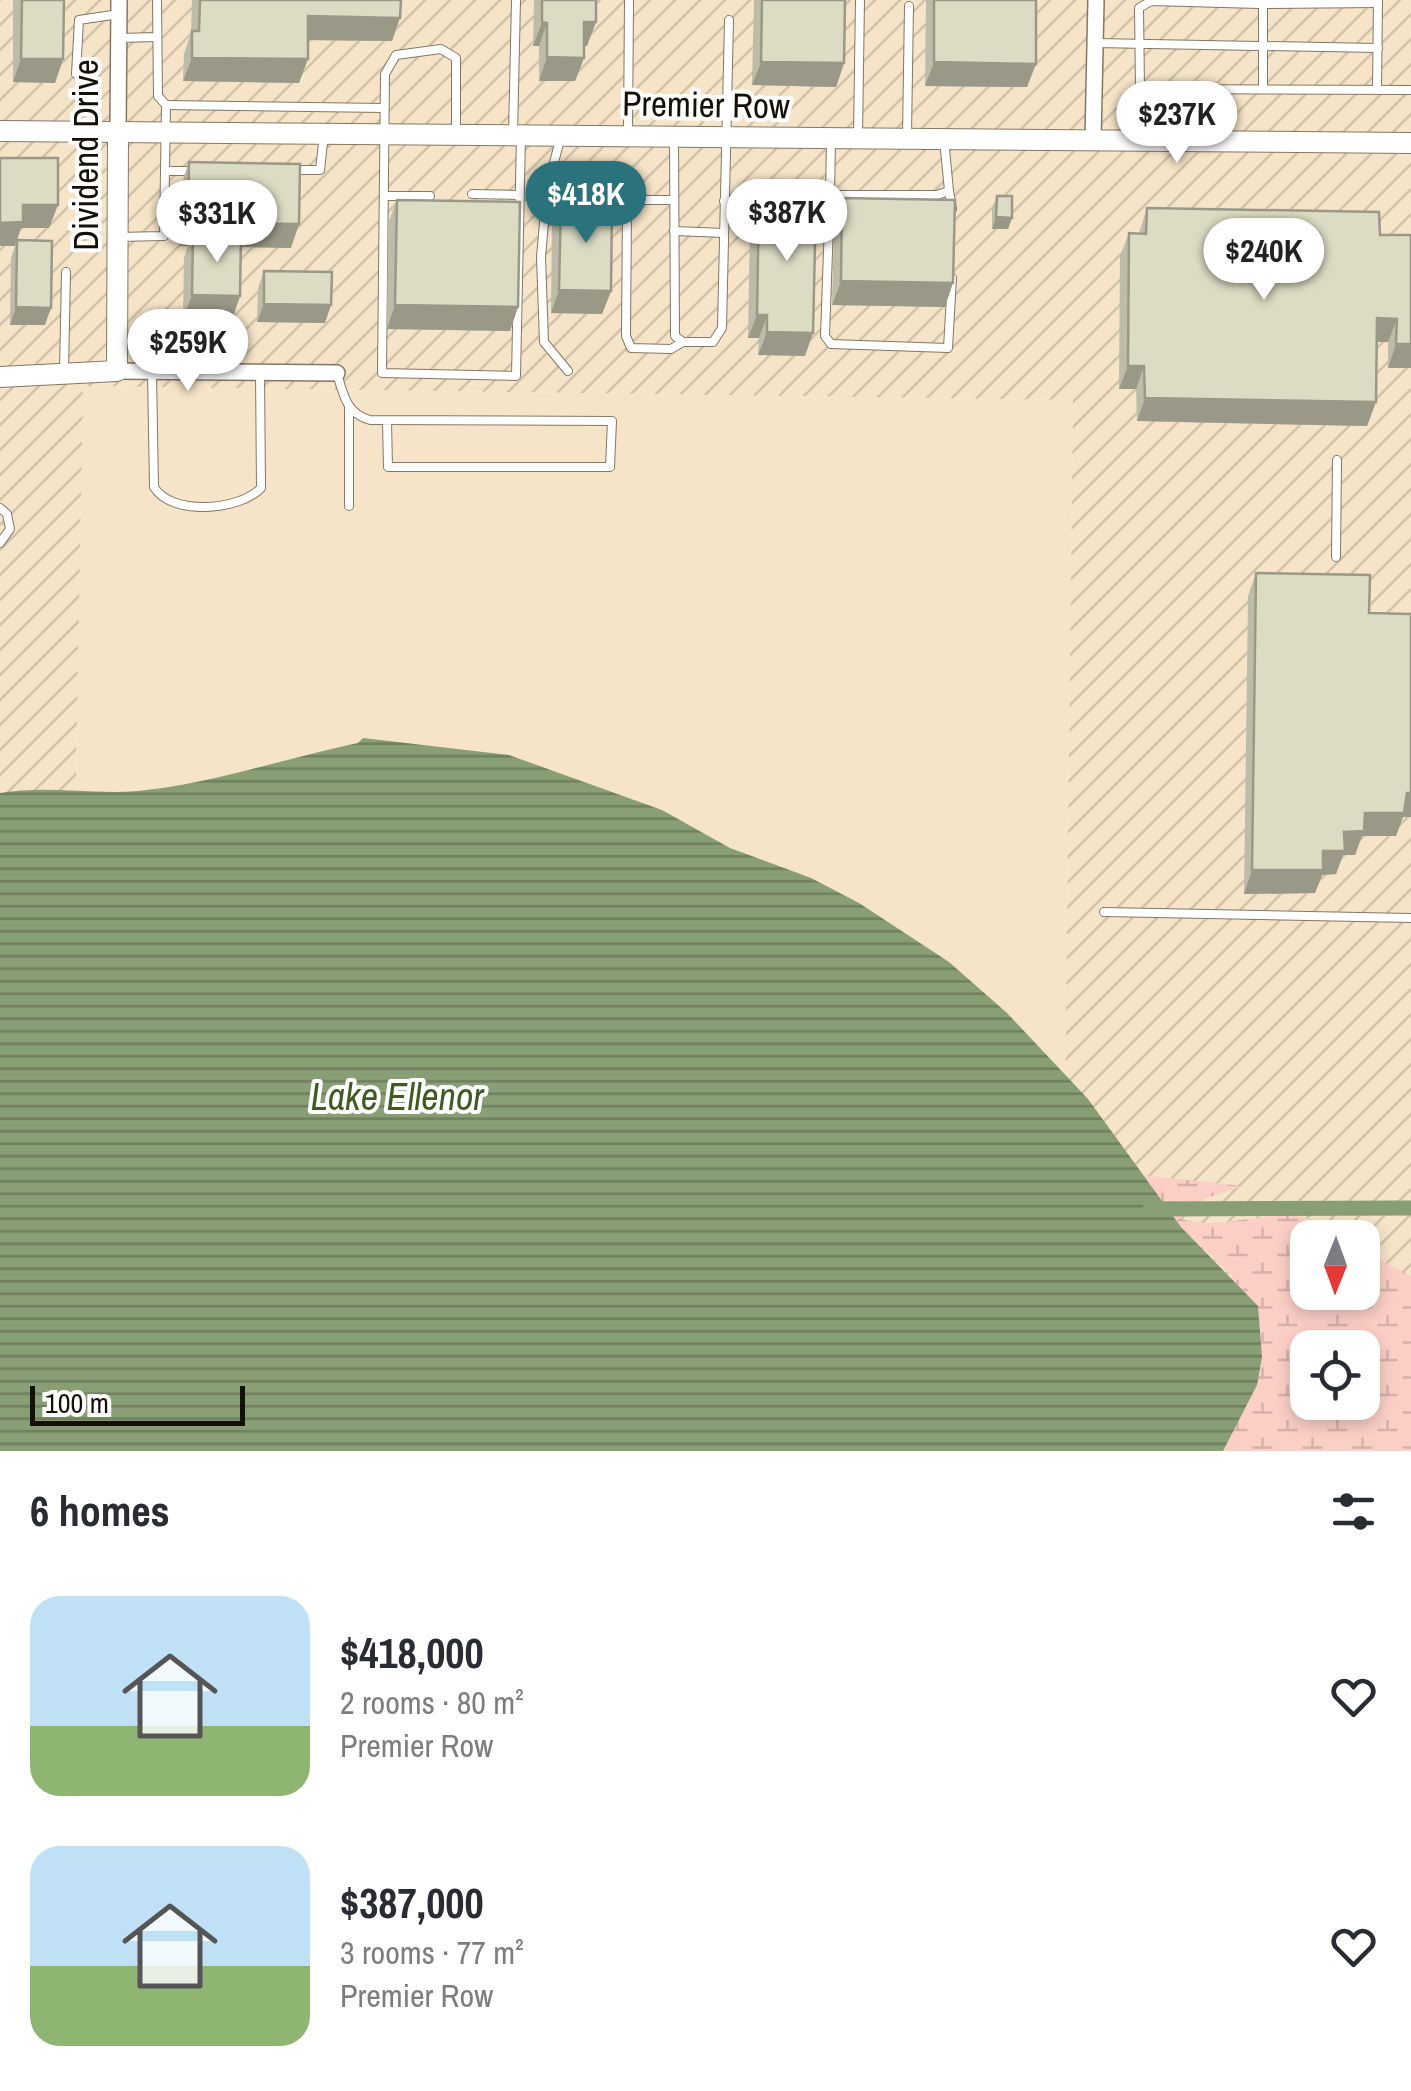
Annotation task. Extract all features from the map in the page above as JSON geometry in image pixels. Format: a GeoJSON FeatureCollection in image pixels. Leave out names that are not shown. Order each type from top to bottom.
{"type":"FeatureCollection","features":[{"type":"Feature","properties":{"kind":"street"},"geometry":{"type":"LineString","coordinates":[[1093,140],[1096,0]]}},
{"type":"Feature","properties":{"kind":"street","name":"Dividend Drive"},"geometry":{"type":"LineString","coordinates":[[117,371],[119,7]]}},
{"type":"Feature","properties":{"kind":"street","name":"Premier Row"},"geometry":{"type":"LineString","coordinates":[[0,131],[1411,143]]}},
{"type":"Feature","properties":{"kind":"street"},"geometry":{"type":"LineString","coordinates":[[0,377],[64,371],[337,372]]}},
{"type":"Feature","properties":{"kind":"lane"},"geometry":{"type":"LineString","coordinates":[[118,237],[164,236],[166,105],[158,96],[157,0]]}},
{"type":"Feature","properties":{"kind":"lane"},"geometry":{"type":"LineString","coordinates":[[456,136],[456,58],[450,52],[426,49],[396,54],[385,74],[382,373],[516,376],[522,212],[517,194],[516,0]]}},
{"type":"Feature","properties":{"kind":"lane"},"geometry":{"type":"LineString","coordinates":[[628,137],[629,0]]}},
{"type":"Feature","properties":{"kind":"lane"},"geometry":{"type":"LineString","coordinates":[[858,139],[860,0]]}},
{"type":"Feature","properties":{"kind":"lane"},"geometry":{"type":"LineString","coordinates":[[1377,90],[1378,2],[1151,2],[1140,8],[1140,89],[1263,90],[1377,90],[1411,90]]}},
{"type":"Feature","properties":{"kind":"lane"},"geometry":{"type":"LineString","coordinates":[[1261,2],[1263,90]]}},
{"type":"Feature","properties":{"kind":"lane"},"geometry":{"type":"LineString","coordinates":[[907,139],[909,6]]}},
{"type":"Feature","properties":{"kind":"lane"},"geometry":{"type":"LineString","coordinates":[[76,74],[78,20],[119,7]]}},
{"type":"Feature","properties":{"kind":"lane"},"geometry":{"type":"LineString","coordinates":[[674,200],[638,200],[627,209],[626,336],[631,348],[671,349],[683,342],[713,342],[720,334],[729,130],[729,20]]}},
{"type":"Feature","properties":{"kind":"lane"},"geometry":{"type":"LineString","coordinates":[[119,38],[158,38]]}},
{"type":"Feature","properties":{"kind":"lane"},"geometry":{"type":"LineString","coordinates":[[1095,43],[1378,48]]}},
{"type":"Feature","properties":{"kind":"lane"},"geometry":{"type":"LineString","coordinates":[[166,105],[384,108]]}},
{"type":"Feature","properties":{"kind":"lane"},"geometry":{"type":"LineString","coordinates":[[282,170],[320,170],[324,134]]}},
{"type":"Feature","properties":{"kind":"lane"},"geometry":{"type":"LineString","coordinates":[[561,136],[544,212],[544,342],[568,371]]}},
{"type":"Feature","properties":{"kind":"lane"},"geometry":{"type":"LineString","coordinates":[[674,138],[674,329],[683,342]]}},
{"type":"Feature","properties":{"kind":"lane"},"geometry":{"type":"LineString","coordinates":[[831,139],[825,336],[831,344],[948,348],[952,264]]}},
{"type":"Feature","properties":{"kind":"lane"},"geometry":{"type":"LineString","coordinates":[[944,139],[952,220]]}},
{"type":"Feature","properties":{"kind":"lane"},"geometry":{"type":"LineString","coordinates":[[166,171],[204,170]]}},
{"type":"Feature","properties":{"kind":"lane"},"geometry":{"type":"LineString","coordinates":[[830,194],[937,195],[949,191]]}},
{"type":"Feature","properties":{"kind":"lane"},"geometry":{"type":"LineString","coordinates":[[472,194],[517,194]]}},
{"type":"Feature","properties":{"kind":"lane"},"geometry":{"type":"LineString","coordinates":[[384,196],[430,196]]}},
{"type":"Feature","properties":{"kind":"lane"},"geometry":{"type":"LineString","coordinates":[[724,201],[780,201]]}},
{"type":"Feature","properties":{"kind":"lane"},"geometry":{"type":"LineString","coordinates":[[674,231],[724,232]]}},
{"type":"Feature","properties":{"kind":"lane"},"geometry":{"type":"LineString","coordinates":[[64,371],[66,272]]}},
{"type":"Feature","properties":{"kind":"lane"},"geometry":{"type":"LineString","coordinates":[[152,371],[154,487],[172,504],[229,504],[253,497],[261,488],[260,372]]}},
{"type":"Feature","properties":{"kind":"lane"},"geometry":{"type":"LineString","coordinates":[[337,372],[355,416],[388,422],[612,421],[610,467],[388,467],[388,422]]}},
{"type":"Feature","properties":{"kind":"lane"},"geometry":{"type":"LineString","coordinates":[[348,506],[349,408]]}},
{"type":"Feature","properties":{"kind":"lane"},"geometry":{"type":"LineString","coordinates":[[1336,557],[1337,460]]}},
{"type":"Feature","properties":{"kind":"lane"},"geometry":{"type":"LineString","coordinates":[[0,508],[7,514],[10,529],[0,543]]}},
{"type":"Feature","properties":{"kind":"lane"},"geometry":{"type":"LineString","coordinates":[[1104,912],[1411,918]]}},
{"type":"Feature","properties":{"kind":"shaded area"},"geometry":{"type":"Polygon","coordinates":[[[0,0],[1411,0],[1411,1451],[1168,1451],[1064,1189],[1073,400],[83,386],[74,893],[0,916],[0,0]]]}},
{"type":"Feature","properties":{"kind":"shaded area"},"geometry":{"type":"Polygon","coordinates":[[[83,386],[1073,400],[1064,1189],[74,893],[83,386]]]}},
{"type":"Feature","properties":{"kind":"green space"},"geometry":{"type":"Polygon","coordinates":[[[1142,1175],[1242,1186],[1184,1206],[1181,1219],[1215,1223],[1299,1216],[1314,1220],[1290,1220],[1290,1310],[1380,1310],[1380,1260],[1411,1276],[1411,1451],[1223,1451],[1232,1429],[1232,1276],[1181,1227],[1142,1175]]]}},
{"type":"Feature","properties":{"kind":"water","name":"Lake Ellenor"},"geometry":{"type":"Polygon","coordinates":[[[363,738],[509,755],[662,810],[730,848],[811,878],[859,903],[949,962],[1007,1013],[1088,1099],[1181,1227],[1258,1306],[1262,1357],[1257,1385],[1223,1451],[0,1451],[0,793],[166,788],[358,743],[363,738]]]}},
{"type":"Feature","properties":{"kind":"building"},"geometry":{"type":"Polygon","coordinates":[[[22,0],[64,0],[63,59],[21,59],[22,0]]]}},
{"type":"Feature","properties":{"kind":"building"},"geometry":{"type":"Polygon","coordinates":[[[200,0],[401,0],[400,18],[308,16],[308,59],[192,58],[192,31],[199,31],[200,0]]]}},
{"type":"Feature","properties":{"kind":"building"},"geometry":{"type":"Polygon","coordinates":[[[542,0],[596,0],[596,22],[584,22],[584,58],[547,57],[542,0]]]}},
{"type":"Feature","properties":{"kind":"building"},"geometry":{"type":"Polygon","coordinates":[[[762,0],[845,0],[844,63],[761,62],[762,0]]]}},
{"type":"Feature","properties":{"kind":"building"},"geometry":{"type":"Polygon","coordinates":[[[934,0],[1036,0],[1036,64],[934,62],[934,0]]]}},
{"type":"Feature","properties":{"kind":"building"},"geometry":{"type":"Polygon","coordinates":[[[0,158],[58,158],[58,205],[23,205],[23,222],[0,223],[0,158]]]}},
{"type":"Feature","properties":{"kind":"building"},"geometry":{"type":"Polygon","coordinates":[[[189,162],[300,164],[299,224],[188,223],[189,162]]]}},
{"type":"Feature","properties":{"kind":"building"},"geometry":{"type":"Polygon","coordinates":[[[997,196],[1012,196],[1012,218],[996,217],[997,196]]]}},
{"type":"Feature","properties":{"kind":"building"},"geometry":{"type":"Polygon","coordinates":[[[842,198],[955,200],[953,283],[841,281],[842,198]]]}},
{"type":"Feature","properties":{"kind":"building"},"geometry":{"type":"Polygon","coordinates":[[[759,199],[816,200],[813,333],[767,332],[767,315],[757,315],[759,199]]]}},
{"type":"Feature","properties":{"kind":"building"},"geometry":{"type":"Polygon","coordinates":[[[397,200],[520,202],[518,307],[395,305],[397,200]]]}},
{"type":"Feature","properties":{"kind":"building"},"geometry":{"type":"Polygon","coordinates":[[[561,201],[612,202],[611,291],[559,290],[561,201]]]}},
{"type":"Feature","properties":{"kind":"building"},"geometry":{"type":"Polygon","coordinates":[[[1147,208],[1379,212],[1380,235],[1411,235],[1411,344],[1396,344],[1397,319],[1377,318],[1376,402],[1145,398],[1144,366],[1128,366],[1129,233],[1146,234],[1147,208]]]}},
{"type":"Feature","properties":{"kind":"building"},"geometry":{"type":"Polygon","coordinates":[[[193,235],[241,235],[240,296],[192,295],[193,235]]]}},
{"type":"Feature","properties":{"kind":"building"},"geometry":{"type":"Polygon","coordinates":[[[17,240],[52,241],[51,308],[16,307],[17,240]]]}},
{"type":"Feature","properties":{"kind":"building"},"geometry":{"type":"Polygon","coordinates":[[[264,271],[332,272],[331,305],[264,304],[264,271]]]}},
{"type":"Feature","properties":{"kind":"building"},"geometry":{"type":"Polygon","coordinates":[[[1256,573],[1370,575],[1369,613],[1411,614],[1411,793],[1407,793],[1404,813],[1365,813],[1364,831],[1344,832],[1345,851],[1323,851],[1323,870],[1252,870],[1256,573]]]}},
{"type":"Feature","properties":{"kind":"waterway"},"geometry":{"type":"LineString","coordinates":[[1150,1209],[1411,1208]]}}]}
